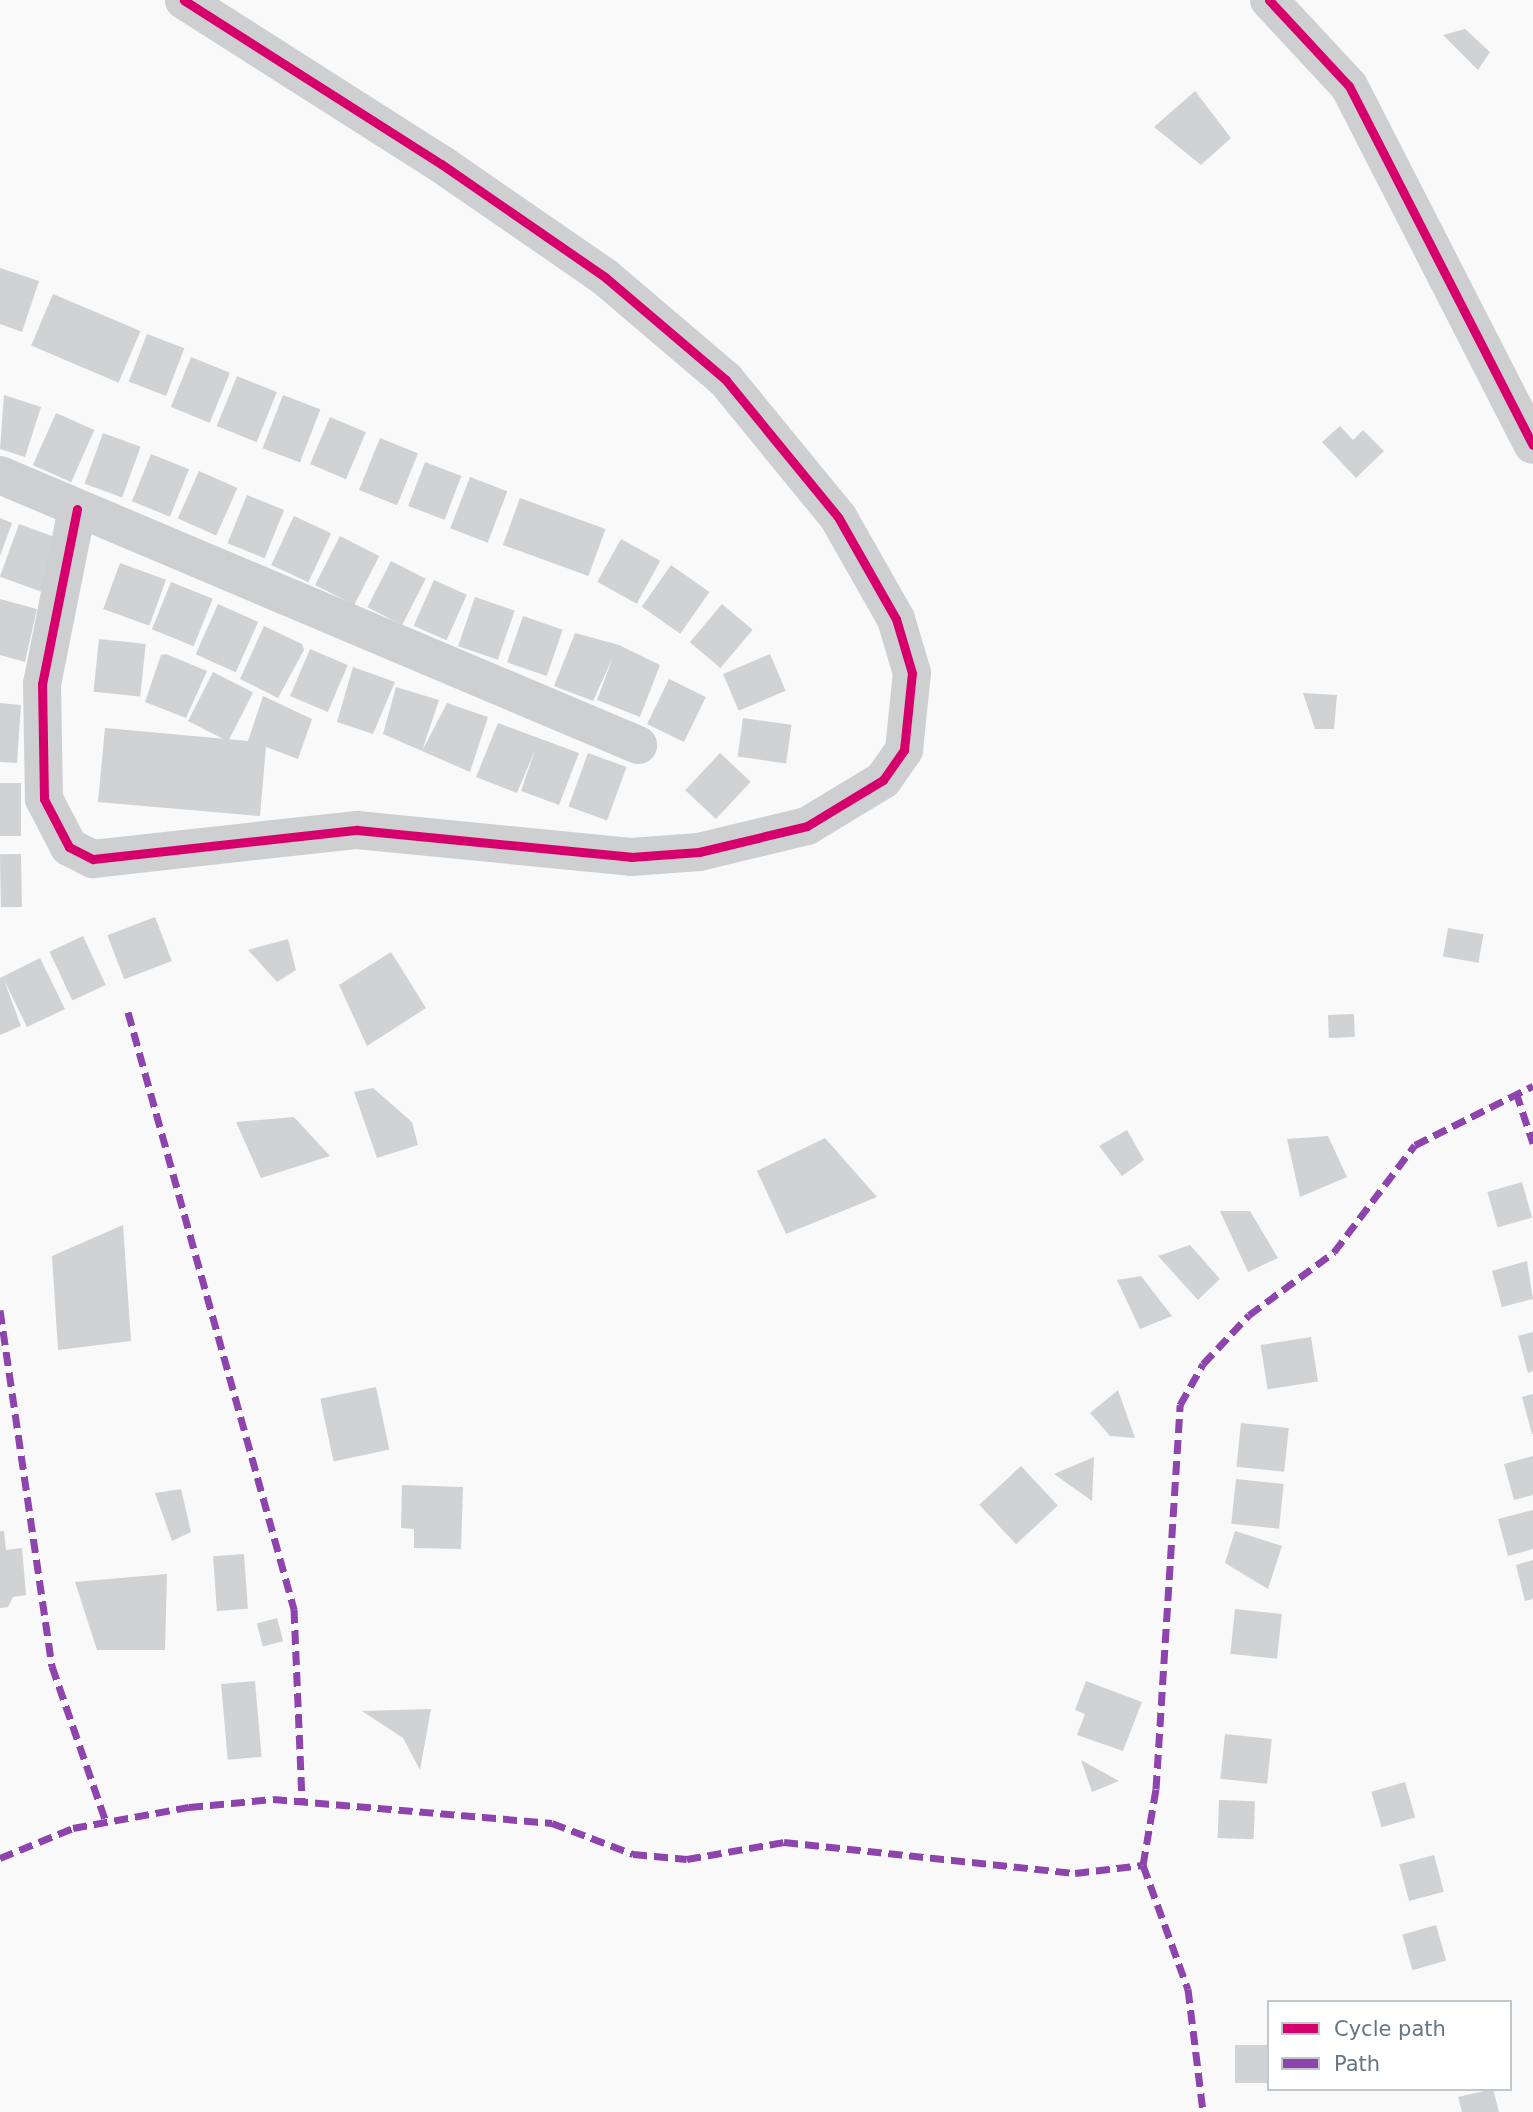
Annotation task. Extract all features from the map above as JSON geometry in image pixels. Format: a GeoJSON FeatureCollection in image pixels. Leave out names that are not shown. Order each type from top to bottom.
{"type":"FeatureCollection","features":[{"type":"Feature","properties":{"kind":"street"},"geometry":{"type":"LineString","coordinates":[[77,509],[42,684],[44,799],[69,847],[93,859],[357,830],[631,857],[699,852],[807,825],[883,780],[904,750],[912,673],[896,619],[838,517],[726,380],[605,277],[440,164],[184,0]]}},
{"type":"Feature","properties":{"kind":"street"},"geometry":{"type":"LineString","coordinates":[[1269,0],[1349,86],[1533,445]]}},
{"type":"Feature","properties":{"kind":"street"},"geometry":{"type":"LineString","coordinates":[[0,475],[638,745]]}},
{"type":"Feature","properties":{"kind":"building"},"geometry":{"type":"Polygon","coordinates":[[[1465,29],[1490,52],[1478,70],[1443,35],[1465,29]]]}},
{"type":"Feature","properties":{"kind":"building"},"geometry":{"type":"Polygon","coordinates":[[[1195,91],[1231,138],[1201,165],[1154,127],[1195,91]]]}},
{"type":"Feature","properties":{"kind":"building"},"geometry":{"type":"Polygon","coordinates":[[[0,268],[39,281],[22,332],[0,324],[0,268]]]}},
{"type":"Feature","properties":{"kind":"building"},"geometry":{"type":"Polygon","coordinates":[[[53,294],[140,331],[119,383],[31,346],[53,294]]]}},
{"type":"Feature","properties":{"kind":"building"},"geometry":{"type":"Polygon","coordinates":[[[147,334],[184,348],[166,396],[129,382],[147,334]]]}},
{"type":"Feature","properties":{"kind":"building"},"geometry":{"type":"Polygon","coordinates":[[[191,357],[230,373],[210,423],[171,407],[191,357]]]}},
{"type":"Feature","properties":{"kind":"building"},"geometry":{"type":"Polygon","coordinates":[[[237,376],[277,392],[257,442],[217,426],[237,376]]]}},
{"type":"Feature","properties":{"kind":"building"},"geometry":{"type":"Polygon","coordinates":[[[4,395],[41,407],[25,457],[0,449],[4,395]]]}},
{"type":"Feature","properties":{"kind":"building"},"geometry":{"type":"Polygon","coordinates":[[[283,395],[320,409],[300,463],[263,448],[283,395]]]}},
{"type":"Feature","properties":{"kind":"building"},"geometry":{"type":"Polygon","coordinates":[[[56,413],[94,430],[71,482],[33,465],[56,413]]]}},
{"type":"Feature","properties":{"kind":"building"},"geometry":{"type":"Polygon","coordinates":[[[330,417],[366,432],[346,479],[310,464],[330,417]]]}},
{"type":"Feature","properties":{"kind":"building"},"geometry":{"type":"Polygon","coordinates":[[[1340,426],[1353,440],[1363,430],[1384,451],[1356,478],[1322,442],[1340,426]]]}},
{"type":"Feature","properties":{"kind":"building"},"geometry":{"type":"Polygon","coordinates":[[[103,433],[141,447],[122,497],[85,484],[103,433]]]}},
{"type":"Feature","properties":{"kind":"building"},"geometry":{"type":"Polygon","coordinates":[[[380,438],[418,453],[397,505],[359,490],[380,438]]]}},
{"type":"Feature","properties":{"kind":"building"},"geometry":{"type":"Polygon","coordinates":[[[151,454],[189,469],[170,517],[132,501],[151,454]]]}},
{"type":"Feature","properties":{"kind":"building"},"geometry":{"type":"Polygon","coordinates":[[[425,462],[461,476],[445,520],[408,506],[425,462]]]}},
{"type":"Feature","properties":{"kind":"building"},"geometry":{"type":"Polygon","coordinates":[[[199,471],[237,488],[216,536],[178,519],[199,471]]]}},
{"type":"Feature","properties":{"kind":"building"},"geometry":{"type":"Polygon","coordinates":[[[470,477],[507,491],[488,543],[450,528],[470,477]]]}},
{"type":"Feature","properties":{"kind":"building"},"geometry":{"type":"Polygon","coordinates":[[[247,495],[284,510],[265,558],[228,543],[247,495]]]}},
{"type":"Feature","properties":{"kind":"building"},"geometry":{"type":"Polygon","coordinates":[[[520,498],[606,529],[588,576],[503,545],[520,498]]]}},
{"type":"Feature","properties":{"kind":"building"},"geometry":{"type":"Polygon","coordinates":[[[294,516],[331,533],[308,582],[271,565],[294,516]]]}},
{"type":"Feature","properties":{"kind":"building"},"geometry":{"type":"Polygon","coordinates":[[[0,518],[12,523],[0,556],[0,518]]]}},
{"type":"Feature","properties":{"kind":"building"},"geometry":{"type":"Polygon","coordinates":[[[19,524],[60,539],[41,592],[0,577],[19,524]]]}},
{"type":"Feature","properties":{"kind":"building"},"geometry":{"type":"Polygon","coordinates":[[[340,536],[379,556],[354,605],[315,585],[340,536]]]}},
{"type":"Feature","properties":{"kind":"building"},"geometry":{"type":"Polygon","coordinates":[[[621,539],[660,561],[637,604],[597,582],[621,539]]]}},
{"type":"Feature","properties":{"kind":"building"},"geometry":{"type":"Polygon","coordinates":[[[391,561],[426,579],[402,625],[367,607],[391,561]]]}},
{"type":"Feature","properties":{"kind":"building"},"geometry":{"type":"Polygon","coordinates":[[[120,563],[166,580],[149,626],[103,609],[120,563]]]}},
{"type":"Feature","properties":{"kind":"building"},"geometry":{"type":"Polygon","coordinates":[[[671,565],[710,592],[680,634],[642,607],[671,565]]]}},
{"type":"Feature","properties":{"kind":"building"},"geometry":{"type":"Polygon","coordinates":[[[434,580],[467,595],[447,640],[414,626],[434,580]]]}},
{"type":"Feature","properties":{"kind":"building"},"geometry":{"type":"Polygon","coordinates":[[[171,582],[213,599],[194,646],[152,629],[171,582]]]}},
{"type":"Feature","properties":{"kind":"building"},"geometry":{"type":"Polygon","coordinates":[[[475,597],[515,611],[498,660],[458,646],[475,597]]]}},
{"type":"Feature","properties":{"kind":"building"},"geometry":{"type":"Polygon","coordinates":[[[0,599],[37,609],[25,662],[0,655],[0,599]]]}},
{"type":"Feature","properties":{"kind":"building"},"geometry":{"type":"Polygon","coordinates":[[[218,604],[258,622],[236,672],[196,654],[218,604]]]}},
{"type":"Feature","properties":{"kind":"building"},"geometry":{"type":"Polygon","coordinates":[[[722,604],[753,630],[721,668],[690,642],[722,604]]]}},
{"type":"Feature","properties":{"kind":"building"},"geometry":{"type":"Polygon","coordinates":[[[523,616],[563,630],[547,676],[507,662],[523,616]]]}},
{"type":"Feature","properties":{"kind":"building"},"geometry":{"type":"Polygon","coordinates":[[[264,626],[302,644],[304,650],[278,698],[240,679],[264,626]]]}},
{"type":"Feature","properties":{"kind":"building"},"geometry":{"type":"Polygon","coordinates":[[[575,633],[619,645],[660,665],[640,717],[597,700],[613,657],[593,701],[554,686],[575,633]]]}},
{"type":"Feature","properties":{"kind":"building"},"geometry":{"type":"Polygon","coordinates":[[[99,639],[146,644],[140,697],[93,692],[99,639]]]}},
{"type":"Feature","properties":{"kind":"building"},"geometry":{"type":"Polygon","coordinates":[[[310,649],[348,665],[328,712],[290,696],[310,649]]]}},
{"type":"Feature","properties":{"kind":"building"},"geometry":{"type":"Polygon","coordinates":[[[166,654],[207,671],[186,718],[145,702],[161,655],[166,654]]]}},
{"type":"Feature","properties":{"kind":"building"},"geometry":{"type":"Polygon","coordinates":[[[770,654],[786,691],[739,711],[723,674],[770,654]]]}},
{"type":"Feature","properties":{"kind":"building"},"geometry":{"type":"Polygon","coordinates":[[[353,667],[395,682],[373,734],[337,722],[353,667]]]}},
{"type":"Feature","properties":{"kind":"building"},"geometry":{"type":"Polygon","coordinates":[[[213,672],[253,692],[228,741],[188,721],[213,672]]]}},
{"type":"Feature","properties":{"kind":"building"},"geometry":{"type":"Polygon","coordinates":[[[669,679],[706,697],[684,742],[647,724],[669,679]]]}},
{"type":"Feature","properties":{"kind":"building"},"geometry":{"type":"Polygon","coordinates":[[[396,687],[439,700],[422,751],[383,734],[396,687]]]}},
{"type":"Feature","properties":{"kind":"building"},"geometry":{"type":"Polygon","coordinates":[[[1303,693],[1337,695],[1334,729],[1315,729],[1303,693]]]}},
{"type":"Feature","properties":{"kind":"building"},"geometry":{"type":"Polygon","coordinates":[[[263,696],[312,719],[298,759],[266,747],[260,816],[98,802],[105,728],[248,741],[263,696]]]}},
{"type":"Feature","properties":{"kind":"building"},"geometry":{"type":"Polygon","coordinates":[[[0,703],[21,705],[17,763],[0,762],[0,703]]]}},
{"type":"Feature","properties":{"kind":"building"},"geometry":{"type":"Polygon","coordinates":[[[447,703],[488,717],[470,772],[422,751],[447,703]]]}},
{"type":"Feature","properties":{"kind":"building"},"geometry":{"type":"Polygon","coordinates":[[[743,718],[792,725],[786,763],[738,757],[743,718]]]}},
{"type":"Feature","properties":{"kind":"building"},"geometry":{"type":"Polygon","coordinates":[[[498,723],[579,753],[559,805],[521,791],[535,750],[517,793],[476,777],[498,723]]]}},
{"type":"Feature","properties":{"kind":"building"},"geometry":{"type":"Polygon","coordinates":[[[588,753],[627,767],[607,821],[569,807],[588,753]]]}},
{"type":"Feature","properties":{"kind":"building"},"geometry":{"type":"Polygon","coordinates":[[[720,753],[751,782],[716,819],[685,790],[720,753]]]}},
{"type":"Feature","properties":{"kind":"building"},"geometry":{"type":"Polygon","coordinates":[[[0,783],[21,783],[21,836],[0,836],[0,783]]]}},
{"type":"Feature","properties":{"kind":"building"},"geometry":{"type":"Polygon","coordinates":[[[0,854],[21,854],[22,907],[1,907],[0,854]]]}},
{"type":"Feature","properties":{"kind":"building"},"geometry":{"type":"Polygon","coordinates":[[[155,917],[172,961],[124,979],[107,935],[155,917]]]}},
{"type":"Feature","properties":{"kind":"building"},"geometry":{"type":"Polygon","coordinates":[[[1448,928],[1483,934],[1478,963],[1443,957],[1448,928]]]}},
{"type":"Feature","properties":{"kind":"building"},"geometry":{"type":"Polygon","coordinates":[[[83,936],[106,985],[72,1001],[49,952],[83,936]]]}},
{"type":"Feature","properties":{"kind":"building"},"geometry":{"type":"Polygon","coordinates":[[[288,939],[296,970],[277,982],[248,950],[288,939]]]}},
{"type":"Feature","properties":{"kind":"building"},"geometry":{"type":"Polygon","coordinates":[[[391,952],[426,1008],[367,1046],[339,985],[391,952]]]}},
{"type":"Feature","properties":{"kind":"building"},"geometry":{"type":"Polygon","coordinates":[[[40,958],[65,1009],[27,1027],[4,980],[21,1026],[0,1035],[0,978],[40,958]]]}},
{"type":"Feature","properties":{"kind":"building"},"geometry":{"type":"Polygon","coordinates":[[[1354,1014],[1355,1037],[1329,1038],[1328,1015],[1354,1014]]]}},
{"type":"Feature","properties":{"kind":"building"},"geometry":{"type":"Polygon","coordinates":[[[373,1088],[412,1122],[418,1145],[377,1158],[354,1092],[373,1088]]]}},
{"type":"Feature","properties":{"kind":"building"},"geometry":{"type":"Polygon","coordinates":[[[294,1117],[330,1156],[261,1178],[236,1122],[294,1117]]]}},
{"type":"Feature","properties":{"kind":"building"},"geometry":{"type":"Polygon","coordinates":[[[1127,1130],[1144,1160],[1122,1176],[1099,1146],[1127,1130]]]}},
{"type":"Feature","properties":{"kind":"building"},"geometry":{"type":"Polygon","coordinates":[[[1328,1136],[1347,1177],[1300,1197],[1287,1139],[1328,1136]]]}},
{"type":"Feature","properties":{"kind":"building"},"geometry":{"type":"Polygon","coordinates":[[[825,1138],[877,1197],[786,1234],[757,1171],[825,1138]]]}},
{"type":"Feature","properties":{"kind":"building"},"geometry":{"type":"Polygon","coordinates":[[[1522,1182],[1532,1218],[1498,1227],[1487,1192],[1522,1182]]]}},
{"type":"Feature","properties":{"kind":"building"},"geometry":{"type":"Polygon","coordinates":[[[1220,1211],[1250,1211],[1278,1258],[1248,1272],[1220,1211]]]}},
{"type":"Feature","properties":{"kind":"building"},"geometry":{"type":"Polygon","coordinates":[[[123,1225],[131,1341],[58,1350],[52,1256],[123,1225]]]}},
{"type":"Feature","properties":{"kind":"building"},"geometry":{"type":"Polygon","coordinates":[[[1190,1245],[1220,1279],[1198,1300],[1158,1256],[1190,1245]]]}},
{"type":"Feature","properties":{"kind":"building"},"geometry":{"type":"Polygon","coordinates":[[[1527,1261],[1533,1299],[1502,1307],[1492,1271],[1527,1261]]]}},
{"type":"Feature","properties":{"kind":"building"},"geometry":{"type":"Polygon","coordinates":[[[1141,1276],[1172,1316],[1140,1329],[1117,1280],[1141,1276]]]}},
{"type":"Feature","properties":{"kind":"building"},"geometry":{"type":"Polygon","coordinates":[[[1533,1332],[1533,1371],[1528,1373],[1518,1336],[1533,1332]]]}},
{"type":"Feature","properties":{"kind":"building"},"geometry":{"type":"Polygon","coordinates":[[[1311,1337],[1318,1381],[1268,1389],[1261,1345],[1311,1337]]]}},
{"type":"Feature","properties":{"kind":"building"},"geometry":{"type":"Polygon","coordinates":[[[376,1387],[389,1450],[334,1461],[320,1399],[376,1387]]]}},
{"type":"Feature","properties":{"kind":"building"},"geometry":{"type":"Polygon","coordinates":[[[1118,1390],[1135,1438],[1110,1436],[1090,1413],[1118,1390]]]}},
{"type":"Feature","properties":{"kind":"building"},"geometry":{"type":"Polygon","coordinates":[[[1533,1394],[1533,1434],[1532,1434],[1522,1397],[1533,1394]]]}},
{"type":"Feature","properties":{"kind":"building"},"geometry":{"type":"Polygon","coordinates":[[[1241,1423],[1289,1428],[1284,1472],[1236,1467],[1241,1423]]]}},
{"type":"Feature","properties":{"kind":"building"},"geometry":{"type":"Polygon","coordinates":[[[1533,1456],[1533,1495],[1514,1500],[1504,1464],[1533,1456]]]}},
{"type":"Feature","properties":{"kind":"building"},"geometry":{"type":"Polygon","coordinates":[[[1094,1457],[1092,1501],[1054,1474],[1094,1457]]]}},
{"type":"Feature","properties":{"kind":"building"},"geometry":{"type":"Polygon","coordinates":[[[1021,1466],[1058,1505],[1016,1544],[979,1505],[1021,1466]]]}},
{"type":"Feature","properties":{"kind":"building"},"geometry":{"type":"Polygon","coordinates":[[[1236,1479],[1284,1484],[1279,1529],[1231,1524],[1236,1479]]]}},
{"type":"Feature","properties":{"kind":"building"},"geometry":{"type":"Polygon","coordinates":[[[402,1485],[463,1487],[461,1549],[414,1548],[414,1529],[401,1528],[402,1485]]]}},
{"type":"Feature","properties":{"kind":"building"},"geometry":{"type":"Polygon","coordinates":[[[181,1489],[191,1532],[172,1541],[155,1493],[181,1489]]]}},
{"type":"Feature","properties":{"kind":"building"},"geometry":{"type":"Polygon","coordinates":[[[1533,1510],[1533,1549],[1508,1556],[1498,1519],[1533,1510]]]}},
{"type":"Feature","properties":{"kind":"building"},"geometry":{"type":"Polygon","coordinates":[[[0,1531],[4,1531],[6,1550],[22,1548],[26,1595],[13,1597],[8,1607],[0,1608],[0,1531]]]}},
{"type":"Feature","properties":{"kind":"building"},"geometry":{"type":"Polygon","coordinates":[[[1235,1531],[1282,1546],[1268,1589],[1225,1563],[1235,1531]]]}},
{"type":"Feature","properties":{"kind":"building"},"geometry":{"type":"Polygon","coordinates":[[[244,1554],[248,1609],[217,1611],[213,1556],[244,1554]]]}},
{"type":"Feature","properties":{"kind":"building"},"geometry":{"type":"Polygon","coordinates":[[[1533,1560],[1533,1599],[1525,1601],[1516,1565],[1533,1560]]]}},
{"type":"Feature","properties":{"kind":"building"},"geometry":{"type":"Polygon","coordinates":[[[167,1574],[165,1650],[97,1650],[75,1582],[167,1574]]]}},
{"type":"Feature","properties":{"kind":"building"},"geometry":{"type":"Polygon","coordinates":[[[1235,1609],[1282,1614],[1277,1659],[1230,1654],[1235,1609]]]}},
{"type":"Feature","properties":{"kind":"building"},"geometry":{"type":"Polygon","coordinates":[[[277,1618],[283,1641],[263,1647],[257,1623],[277,1618]]]}},
{"type":"Feature","properties":{"kind":"building"},"geometry":{"type":"Polygon","coordinates":[[[255,1681],[262,1757],[228,1760],[221,1684],[255,1681]]]}},
{"type":"Feature","properties":{"kind":"building"},"geometry":{"type":"Polygon","coordinates":[[[1086,1681],[1142,1702],[1123,1751],[1077,1735],[1085,1714],[1075,1710],[1086,1681]]]}},
{"type":"Feature","properties":{"kind":"building"},"geometry":{"type":"Polygon","coordinates":[[[431,1709],[420,1770],[403,1738],[362,1711],[431,1709]]]}},
{"type":"Feature","properties":{"kind":"building"},"geometry":{"type":"Polygon","coordinates":[[[1225,1734],[1272,1739],[1267,1784],[1220,1779],[1225,1734]]]}},
{"type":"Feature","properties":{"kind":"building"},"geometry":{"type":"Polygon","coordinates":[[[1081,1760],[1119,1781],[1092,1792],[1081,1760]]]}},
{"type":"Feature","properties":{"kind":"building"},"geometry":{"type":"Polygon","coordinates":[[[1405,1782],[1415,1818],[1382,1827],[1371,1792],[1405,1782]]]}},
{"type":"Feature","properties":{"kind":"building"},"geometry":{"type":"Polygon","coordinates":[[[1219,1800],[1255,1801],[1254,1839],[1218,1838],[1219,1800]]]}},
{"type":"Feature","properties":{"kind":"building"},"geometry":{"type":"Polygon","coordinates":[[[1434,1855],[1444,1892],[1409,1901],[1399,1864],[1434,1855]]]}},
{"type":"Feature","properties":{"kind":"building"},"geometry":{"type":"Polygon","coordinates":[[[1436,1925],[1446,1961],[1413,1970],[1402,1935],[1436,1925]]]}},
{"type":"Feature","properties":{"kind":"building"},"geometry":{"type":"Polygon","coordinates":[[[1235,2045],[1267,2045],[1267,2083],[1235,2083],[1235,2045]]]}},
{"type":"Feature","properties":{"kind":"building"},"geometry":{"type":"Polygon","coordinates":[[[1494,2091],[1499,2112],[1462,2112],[1458,2097],[1494,2091]]]}},
{"type":"Feature","properties":{"kind":"marked path"},"geometry":{"type":"LineString","coordinates":[[128,1012],[294,1609],[302,1801]]}},
{"type":"Feature","properties":{"kind":"marked path"},"geometry":{"type":"LineString","coordinates":[[0,1858],[73,1828],[189,1807],[273,1799],[552,1823],[633,1854],[687,1859],[784,1842],[1075,1873],[1143,1865],[1156,1789],[1180,1405],[1203,1364],[1249,1315],[1334,1252],[1415,1145],[1533,1086]]}},
{"type":"Feature","properties":{"kind":"marked path"},"geometry":{"type":"LineString","coordinates":[[1516,1092],[1533,1143]]}},
{"type":"Feature","properties":{"kind":"marked path"},"geometry":{"type":"LineString","coordinates":[[0,1310],[52,1666],[106,1822]]}},
{"type":"Feature","properties":{"kind":"marked path"},"geometry":{"type":"LineString","coordinates":[[1143,1865],[1188,1989],[1203,2112]]}},
{"type":"Feature","properties":{"kind":"cycle path"},"geometry":{"type":"LineString","coordinates":[[77,509],[42,684],[44,799],[69,847],[93,859],[357,830],[631,857],[699,852],[807,826],[883,780],[904,750],[912,673],[896,619],[838,517],[726,380],[605,277],[441,164],[184,0]]}},
{"type":"Feature","properties":{"kind":"cycle path"},"geometry":{"type":"LineString","coordinates":[[1269,0],[1349,86],[1533,445]]}}]}
